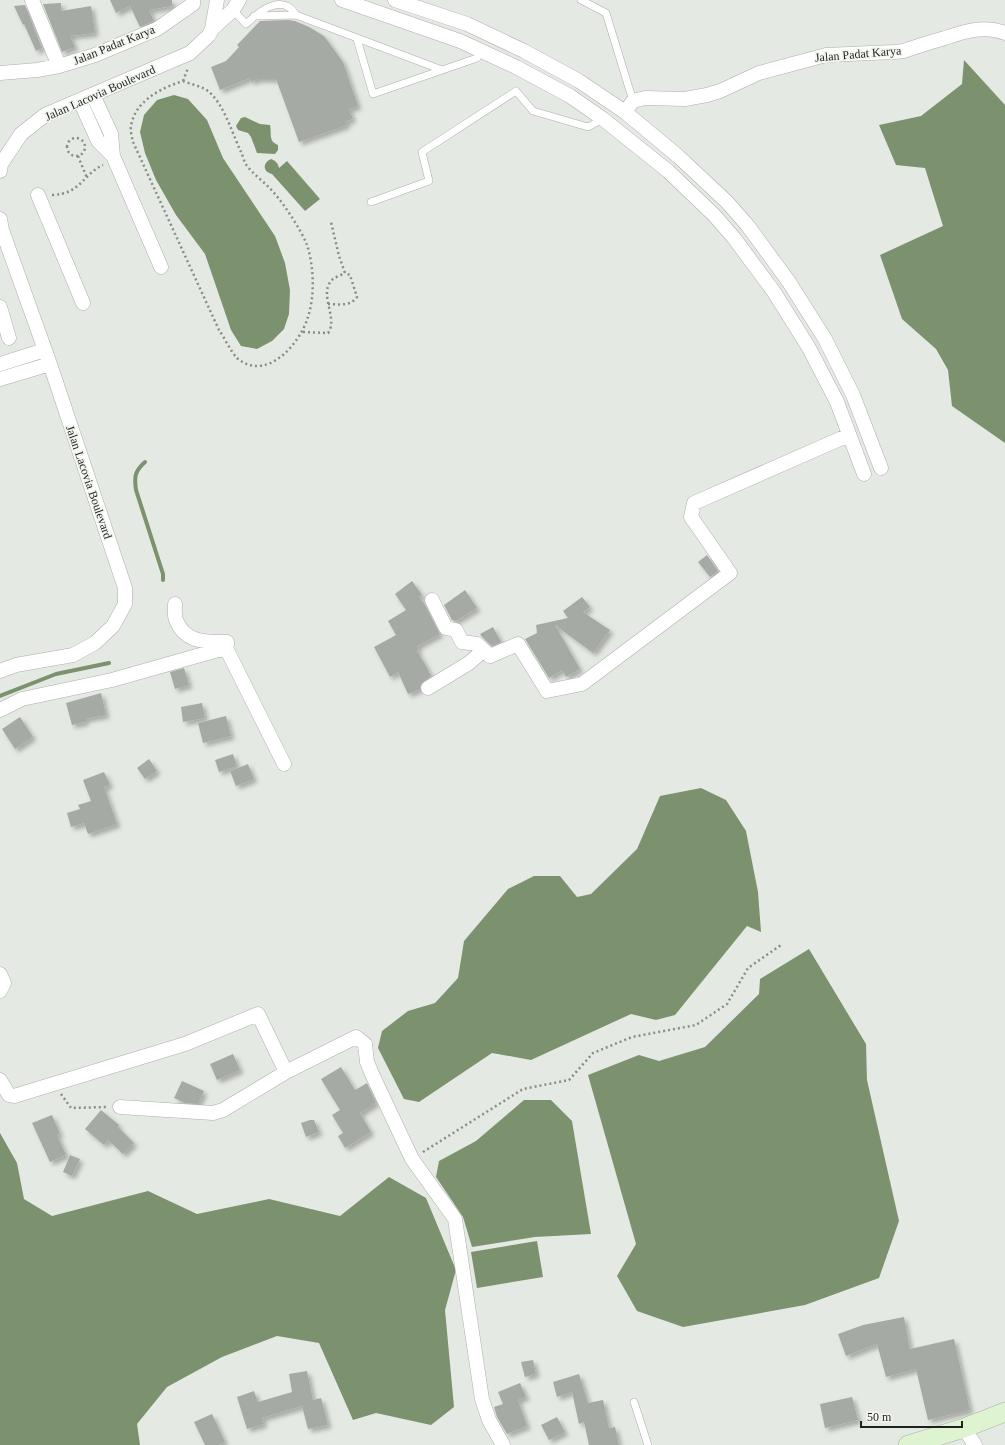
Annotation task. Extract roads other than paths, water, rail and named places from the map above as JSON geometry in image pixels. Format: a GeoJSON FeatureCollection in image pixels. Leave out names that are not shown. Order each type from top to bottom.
{"type":"FeatureCollection","features":[{"type":"Feature","properties":{"kind":"street"},"geometry":{"type":"LineString","coordinates":[[32,0],[59,66]]}},
{"type":"Feature","properties":{"kind":"street","name":"Jalan Padat Karya"},"geometry":{"type":"LineString","coordinates":[[0,73],[37,70],[59,66],[95,55],[157,29],[193,4],[193,0]]}},
{"type":"Feature","properties":{"kind":"street"},"geometry":{"type":"LineString","coordinates":[[212,29],[217,0]]}},
{"type":"Feature","properties":{"kind":"street"},"geometry":{"type":"LineString","coordinates":[[342,0],[460,41],[516,67],[570,96],[603,119],[668,170],[714,215],[734,238],[774,292],[809,348],[837,402],[864,474]]}},
{"type":"Feature","properties":{"kind":"street"},"geometry":{"type":"LineString","coordinates":[[395,0],[467,24],[524,51],[629,107],[727,202],[748,226],[790,282],[825,339],[853,394],[881,468]]}},
{"type":"Feature","properties":{"kind":"street","name":"Jalan Lacovia Boulevard"},"geometry":{"type":"LineString","coordinates":[[0,171],[1,164],[21,134],[45,115],[93,96],[190,53],[209,35],[212,29],[236,5]]}},
{"type":"Feature","properties":{"kind":"street","name":"Jalan Padat Karya"},"geometry":{"type":"LineString","coordinates":[[629,107],[645,98],[685,99],[708,95],[759,73],[826,55],[904,51],[968,30],[996,29],[1005,33]]}},
{"type":"Feature","properties":{"kind":"street"},"geometry":{"type":"LineString","coordinates":[[481,51],[488,34]]}},
{"type":"Feature","properties":{"kind":"street"},"geometry":{"type":"LineString","coordinates":[[93,96],[111,134],[114,159],[161,267]]}},
{"type":"Feature","properties":{"kind":"street"},"geometry":{"type":"LineString","coordinates":[[80,101],[98,141],[114,159]]}},
{"type":"Feature","properties":{"kind":"street"},"geometry":{"type":"LineString","coordinates":[[38,195],[83,303]]}},
{"type":"Feature","properties":{"kind":"street","name":"Jalan Lacovia Boulevard"},"geometry":{"type":"LineString","coordinates":[[0,219],[2,230],[50,364],[125,588],[126,604],[113,626],[95,643],[73,654],[16,665],[0,671]]}},
{"type":"Feature","properties":{"kind":"street"},"geometry":{"type":"LineString","coordinates":[[734,238],[748,226]]}},
{"type":"Feature","properties":{"kind":"street"},"geometry":{"type":"LineString","coordinates":[[0,307],[9,338]]}},
{"type":"Feature","properties":{"kind":"street"},"geometry":{"type":"LineString","coordinates":[[0,364],[45,350]]}},
{"type":"Feature","properties":{"kind":"street"},"geometry":{"type":"LineString","coordinates":[[0,379],[50,364]]}},
{"type":"Feature","properties":{"kind":"street"},"geometry":{"type":"LineString","coordinates":[[432,600],[446,628],[456,630],[462,642],[477,644],[490,656],[518,644],[548,691],[582,684],[730,573],[691,517],[694,504],[849,435]]}},
{"type":"Feature","properties":{"kind":"street"},"geometry":{"type":"LineString","coordinates":[[175,604],[175,619],[186,635],[201,641],[227,642],[226,650],[284,764]]}},
{"type":"Feature","properties":{"kind":"street"},"geometry":{"type":"LineString","coordinates":[[0,710],[22,700],[112,680],[218,650],[226,650]]}},
{"type":"Feature","properties":{"kind":"street"},"geometry":{"type":"LineString","coordinates":[[428,688],[469,663],[484,650]]}},
{"type":"Feature","properties":{"kind":"street"},"geometry":{"type":"LineString","coordinates":[[0,974],[4,983],[0,991]]}},
{"type":"Feature","properties":{"kind":"street"},"geometry":{"type":"LineString","coordinates":[[0,1080],[9,1095],[14,1096],[185,1044],[258,1014],[286,1072]]}},
{"type":"Feature","properties":{"kind":"street"},"geometry":{"type":"LineString","coordinates":[[120,1107],[213,1113],[224,1110],[286,1072],[356,1037],[364,1044],[367,1062],[372,1074],[412,1159],[455,1219],[482,1399],[489,1420],[503,1445]]}},
{"type":"Feature","properties":{"kind":"street"},"geometry":{"type":"LineString","coordinates":[[908,1445],[964,1428],[1005,1412]]}},
{"type":"Feature","properties":{"kind":"street"},"geometry":{"type":"LineString","coordinates":[[964,1428],[976,1445]]}},
{"type":"Feature","properties":{"kind":"lane"},"geometry":{"type":"LineString","coordinates":[[581,0],[606,14],[629,107]]}},
{"type":"Feature","properties":{"kind":"lane"},"geometry":{"type":"LineString","coordinates":[[236,5],[246,24],[268,5],[278,2],[287,6],[296,15]]}},
{"type":"Feature","properties":{"kind":"lane"},"geometry":{"type":"LineString","coordinates":[[254,16],[296,15],[442,70]]}},
{"type":"Feature","properties":{"kind":"lane"},"geometry":{"type":"LineString","coordinates":[[357,38],[373,94],[477,58],[481,51]]}},
{"type":"Feature","properties":{"kind":"lane"},"geometry":{"type":"LineString","coordinates":[[371,202],[429,181],[422,152],[516,91],[533,111],[588,127],[603,119]]}},
{"type":"Feature","properties":{"kind":"lane"},"geometry":{"type":"LineString","coordinates":[[634,1402],[648,1445]]}},
{"type":"Feature","properties":{"kind":"waterway"},"geometry":{"type":"LineString","coordinates":[[145,462],[136,474],[136,490],[163,574],[163,580]]}},
{"type":"Feature","properties":{"kind":"waterway"},"geometry":{"type":"LineString","coordinates":[[0,696],[56,674],[109,663]]}}]}
